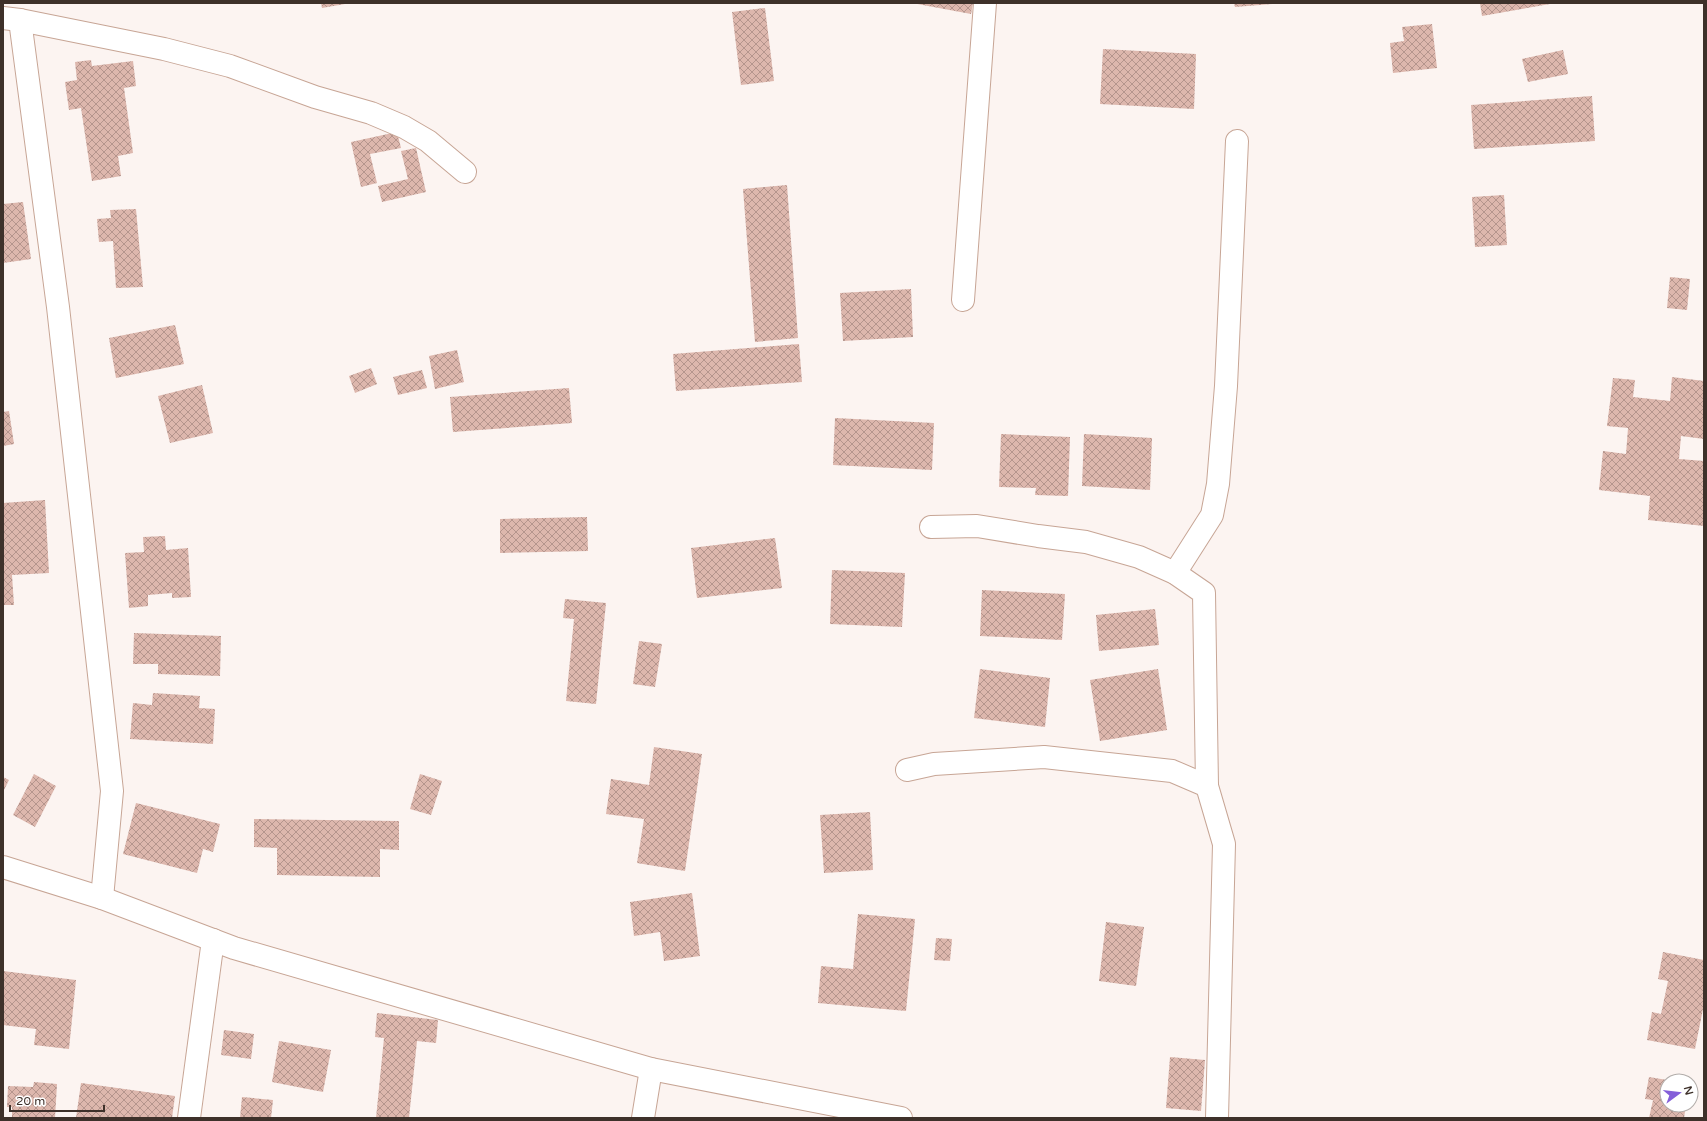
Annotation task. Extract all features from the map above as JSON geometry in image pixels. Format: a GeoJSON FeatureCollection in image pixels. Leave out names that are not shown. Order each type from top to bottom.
{"type":"FeatureCollection","features":[{"type":"Feature","properties":{"kind":"street"},"geometry":{"type":"LineString","coordinates":[[963,300],[985,3]]}},
{"type":"Feature","properties":{"kind":"street"},"geometry":{"type":"LineString","coordinates":[[102,898],[112,791],[58,307],[12,19],[164,49],[230,66],[314,97],[371,113],[404,127],[428,141],[465,172]]}},
{"type":"Feature","properties":{"kind":"street"},"geometry":{"type":"LineString","coordinates":[[1175,573],[1212,515],[1218,484],[1226,386],[1237,141]]}},
{"type":"Feature","properties":{"kind":"street"},"geometry":{"type":"LineString","coordinates":[[930,527],[977,526],[1086,542],[1138,557],[1175,573],[1204,593],[1207,786],[1224,844],[1217,1118]]}},
{"type":"Feature","properties":{"kind":"street"},"geometry":{"type":"LineString","coordinates":[[908,770],[934,764],[1044,757],[1172,772],[1207,786]]}},
{"type":"Feature","properties":{"kind":"street"},"geometry":{"type":"LineString","coordinates":[[3,867],[102,898],[234,948],[651,1069],[901,1118]]}},
{"type":"Feature","properties":{"kind":"street"},"geometry":{"type":"LineString","coordinates":[[189,1118],[212,940]]}},
{"type":"Feature","properties":{"kind":"street"},"geometry":{"type":"LineString","coordinates":[[643,1118],[651,1069]]}},
{"type":"Feature","properties":{"kind":"building"},"geometry":{"type":"Polygon","coordinates":[[[321,3],[345,3],[345,4],[322,8],[321,3]]]}},
{"type":"Feature","properties":{"kind":"building"},"geometry":{"type":"Polygon","coordinates":[[[912,3],[973,3],[971,14],[912,3]]]}},
{"type":"Feature","properties":{"kind":"building"},"geometry":{"type":"Polygon","coordinates":[[[1234,3],[1272,3],[1272,4],[1235,7],[1234,3]]]}},
{"type":"Feature","properties":{"kind":"building"},"geometry":{"type":"Polygon","coordinates":[[[1480,3],[1550,3],[1550,4],[1482,16],[1480,3]]]}},
{"type":"Feature","properties":{"kind":"building"},"geometry":{"type":"Polygon","coordinates":[[[765,8],[774,81],[741,85],[732,12],[765,8]]]}},
{"type":"Feature","properties":{"kind":"building"},"geometry":{"type":"Polygon","coordinates":[[[1432,24],[1437,68],[1393,73],[1390,43],[1404,41],[1402,27],[1432,24]]]}},
{"type":"Feature","properties":{"kind":"building"},"geometry":{"type":"Polygon","coordinates":[[[1103,49],[1196,54],[1194,109],[1100,104],[1103,49]]]}},
{"type":"Feature","properties":{"kind":"building"},"geometry":{"type":"Polygon","coordinates":[[[1563,50],[1568,74],[1528,82],[1522,59],[1563,50]]]}},
{"type":"Feature","properties":{"kind":"building"},"geometry":{"type":"Polygon","coordinates":[[[91,60],[92,66],[133,61],[136,86],[124,88],[133,153],[118,156],[121,176],[92,181],[81,108],[69,110],[65,82],[77,80],[75,62],[91,60]]]}},
{"type":"Feature","properties":{"kind":"building"},"geometry":{"type":"Polygon","coordinates":[[[1592,96],[1595,141],[1474,149],[1471,105],[1592,96]]]}},
{"type":"Feature","properties":{"kind":"building"},"geometry":{"type":"Polygon","coordinates":[[[397,132],[401,148],[370,154],[377,183],[361,187],[351,142],[397,132]]]}},
{"type":"Feature","properties":{"kind":"building"},"geometry":{"type":"Polygon","coordinates":[[[416,148],[426,192],[382,202],[378,186],[408,179],[401,151],[416,148]]]}},
{"type":"Feature","properties":{"kind":"building"},"geometry":{"type":"Polygon","coordinates":[[[787,185],[798,338],[755,342],[743,189],[787,185]]]}},
{"type":"Feature","properties":{"kind":"building"},"geometry":{"type":"Polygon","coordinates":[[[1504,195],[1507,245],[1475,247],[1472,197],[1504,195]]]}},
{"type":"Feature","properties":{"kind":"building"},"geometry":{"type":"Polygon","coordinates":[[[23,202],[31,259],[3,263],[3,204],[23,202]]]}},
{"type":"Feature","properties":{"kind":"building"},"geometry":{"type":"Polygon","coordinates":[[[136,209],[143,287],[116,288],[113,241],[99,242],[97,219],[111,218],[110,210],[136,209]]]}},
{"type":"Feature","properties":{"kind":"building"},"geometry":{"type":"Polygon","coordinates":[[[1670,277],[1690,279],[1687,310],[1667,308],[1670,277]]]}},
{"type":"Feature","properties":{"kind":"building"},"geometry":{"type":"Polygon","coordinates":[[[911,289],[913,337],[843,341],[840,293],[911,289]]]}},
{"type":"Feature","properties":{"kind":"building"},"geometry":{"type":"Polygon","coordinates":[[[175,325],[184,364],[116,378],[109,338],[175,325]]]}},
{"type":"Feature","properties":{"kind":"building"},"geometry":{"type":"Polygon","coordinates":[[[799,344],[802,382],[676,391],[673,354],[799,344]]]}},
{"type":"Feature","properties":{"kind":"building"},"geometry":{"type":"Polygon","coordinates":[[[457,350],[464,382],[435,389],[429,356],[457,350]]]}},
{"type":"Feature","properties":{"kind":"building"},"geometry":{"type":"Polygon","coordinates":[[[371,368],[377,384],[355,393],[349,376],[371,368]]]}},
{"type":"Feature","properties":{"kind":"building"},"geometry":{"type":"Polygon","coordinates":[[[422,370],[427,388],[398,395],[393,377],[422,370]]]}},
{"type":"Feature","properties":{"kind":"building"},"geometry":{"type":"Polygon","coordinates":[[[1672,377],[1704,381],[1704,439],[1681,436],[1679,459],[1704,461],[1704,526],[1648,520],[1650,496],[1599,490],[1603,451],[1626,454],[1628,428],[1607,426],[1613,378],[1635,380],[1633,397],[1670,401],[1672,377]]]}},
{"type":"Feature","properties":{"kind":"building"},"geometry":{"type":"Polygon","coordinates":[[[202,385],[213,433],[170,443],[158,396],[202,385]]]}},
{"type":"Feature","properties":{"kind":"building"},"geometry":{"type":"Polygon","coordinates":[[[569,388],[572,423],[453,432],[450,397],[569,388]]]}},
{"type":"Feature","properties":{"kind":"building"},"geometry":{"type":"Polygon","coordinates":[[[9,411],[14,444],[3,446],[3,412],[9,411]]]}},
{"type":"Feature","properties":{"kind":"building"},"geometry":{"type":"Polygon","coordinates":[[[835,418],[934,423],[932,470],[833,465],[835,418]]]}},
{"type":"Feature","properties":{"kind":"building"},"geometry":{"type":"Polygon","coordinates":[[[1001,434],[1070,437],[1068,496],[1035,495],[1036,488],[999,487],[1001,434]]]}},
{"type":"Feature","properties":{"kind":"building"},"geometry":{"type":"Polygon","coordinates":[[[1084,434],[1152,438],[1150,490],[1082,486],[1084,434]]]}},
{"type":"Feature","properties":{"kind":"building"},"geometry":{"type":"Polygon","coordinates":[[[45,500],[49,573],[12,575],[14,605],[3,605],[3,503],[45,500]]]}},
{"type":"Feature","properties":{"kind":"building"},"geometry":{"type":"Polygon","coordinates":[[[587,517],[588,551],[500,553],[500,519],[587,517]]]}},
{"type":"Feature","properties":{"kind":"building"},"geometry":{"type":"Polygon","coordinates":[[[165,536],[166,550],[188,548],[191,597],[172,598],[172,593],[148,595],[148,606],[129,608],[125,553],[144,552],[143,537],[165,536]]]}},
{"type":"Feature","properties":{"kind":"building"},"geometry":{"type":"Polygon","coordinates":[[[775,538],[782,588],[697,598],[691,548],[775,538]]]}},
{"type":"Feature","properties":{"kind":"building"},"geometry":{"type":"Polygon","coordinates":[[[832,570],[905,573],[902,627],[830,624],[832,570]]]}},
{"type":"Feature","properties":{"kind":"building"},"geometry":{"type":"Polygon","coordinates":[[[982,590],[1065,594],[1062,640],[980,636],[982,590]]]}},
{"type":"Feature","properties":{"kind":"building"},"geometry":{"type":"Polygon","coordinates":[[[565,599],[606,603],[596,704],[566,701],[574,619],[563,618],[565,599]]]}},
{"type":"Feature","properties":{"kind":"building"},"geometry":{"type":"Polygon","coordinates":[[[1155,609],[1159,645],[1099,651],[1096,615],[1155,609]]]}},
{"type":"Feature","properties":{"kind":"building"},"geometry":{"type":"Polygon","coordinates":[[[134,633],[221,636],[220,676],[158,674],[158,664],[133,664],[134,633]]]}},
{"type":"Feature","properties":{"kind":"building"},"geometry":{"type":"Polygon","coordinates":[[[639,641],[662,644],[655,687],[633,684],[639,641]]]}},
{"type":"Feature","properties":{"kind":"building"},"geometry":{"type":"Polygon","coordinates":[[[980,669],[1050,678],[1045,727],[974,718],[980,669]]]}},
{"type":"Feature","properties":{"kind":"building"},"geometry":{"type":"Polygon","coordinates":[[[1158,669],[1167,730],[1100,741],[1090,680],[1158,669]]]}},
{"type":"Feature","properties":{"kind":"building"},"geometry":{"type":"Polygon","coordinates":[[[153,693],[200,696],[199,708],[215,709],[213,744],[130,739],[133,703],[152,705],[153,693]]]}},
{"type":"Feature","properties":{"kind":"building"},"geometry":{"type":"Polygon","coordinates":[[[654,747],[702,754],[685,871],[637,863],[644,819],[606,814],[611,779],[649,785],[654,747]]]}},
{"type":"Feature","properties":{"kind":"building"},"geometry":{"type":"Polygon","coordinates":[[[34,774],[56,786],[35,827],[13,815],[34,774]]]}},
{"type":"Feature","properties":{"kind":"building"},"geometry":{"type":"Polygon","coordinates":[[[420,774],[442,781],[431,815],[410,809],[420,774]]]}},
{"type":"Feature","properties":{"kind":"building"},"geometry":{"type":"Polygon","coordinates":[[[3,777],[9,780],[3,792],[3,777]]]}},
{"type":"Feature","properties":{"kind":"building"},"geometry":{"type":"Polygon","coordinates":[[[136,803],[220,824],[213,852],[203,849],[197,873],[123,854],[136,803]]]}},
{"type":"Feature","properties":{"kind":"building"},"geometry":{"type":"Polygon","coordinates":[[[870,812],[873,870],[824,873],[820,815],[870,812]]]}},
{"type":"Feature","properties":{"kind":"building"},"geometry":{"type":"Polygon","coordinates":[[[254,819],[399,821],[399,850],[380,849],[380,877],[277,875],[277,848],[254,847],[254,819]]]}},
{"type":"Feature","properties":{"kind":"building"},"geometry":{"type":"Polygon","coordinates":[[[692,893],[700,956],[664,961],[660,932],[634,936],[630,902],[692,893]]]}},
{"type":"Feature","properties":{"kind":"building"},"geometry":{"type":"Polygon","coordinates":[[[858,914],[915,919],[906,1011],[818,1003],[821,966],[853,969],[858,914]]]}},
{"type":"Feature","properties":{"kind":"building"},"geometry":{"type":"Polygon","coordinates":[[[1106,922],[1144,927],[1136,986],[1099,981],[1106,922]]]}},
{"type":"Feature","properties":{"kind":"building"},"geometry":{"type":"Polygon","coordinates":[[[936,938],[952,939],[950,961],[934,960],[936,938]]]}},
{"type":"Feature","properties":{"kind":"building"},"geometry":{"type":"Polygon","coordinates":[[[1663,952],[1704,960],[1704,1004],[1695,1049],[1647,1040],[1652,1012],[1661,1014],[1668,981],[1658,979],[1663,952]]]}},
{"type":"Feature","properties":{"kind":"building"},"geometry":{"type":"Polygon","coordinates":[[[3,971],[76,980],[69,1049],[34,1045],[36,1029],[3,1025],[3,971]]]}},
{"type":"Feature","properties":{"kind":"building"},"geometry":{"type":"Polygon","coordinates":[[[377,1013],[438,1020],[436,1043],[417,1041],[409,1118],[376,1118],[384,1038],[375,1037],[377,1013]]]}},
{"type":"Feature","properties":{"kind":"building"},"geometry":{"type":"Polygon","coordinates":[[[224,1030],[254,1034],[251,1059],[221,1055],[224,1030]]]}},
{"type":"Feature","properties":{"kind":"building"},"geometry":{"type":"Polygon","coordinates":[[[279,1041],[331,1050],[323,1092],[272,1082],[279,1041]]]}},
{"type":"Feature","properties":{"kind":"building"},"geometry":{"type":"Polygon","coordinates":[[[1170,1057],[1205,1060],[1201,1111],[1166,1108],[1170,1057]]]}},
{"type":"Feature","properties":{"kind":"building"},"geometry":{"type":"Polygon","coordinates":[[[1649,1077],[1659,1079],[1659,1113],[1685,1113],[1684,1118],[1649,1118],[1653,1100],[1645,1099],[1649,1077]]]}},
{"type":"Feature","properties":{"kind":"building"},"geometry":{"type":"Polygon","coordinates":[[[34,1082],[57,1084],[55,1118],[12,1118],[12,1107],[7,1107],[8,1086],[33,1087],[34,1082]]]}},
{"type":"Feature","properties":{"kind":"building"},"geometry":{"type":"Polygon","coordinates":[[[81,1083],[175,1096],[172,1118],[76,1118],[81,1083]]]}},
{"type":"Feature","properties":{"kind":"building"},"geometry":{"type":"Polygon","coordinates":[[[242,1097],[273,1100],[271,1118],[240,1118],[242,1097]]]}}]}
